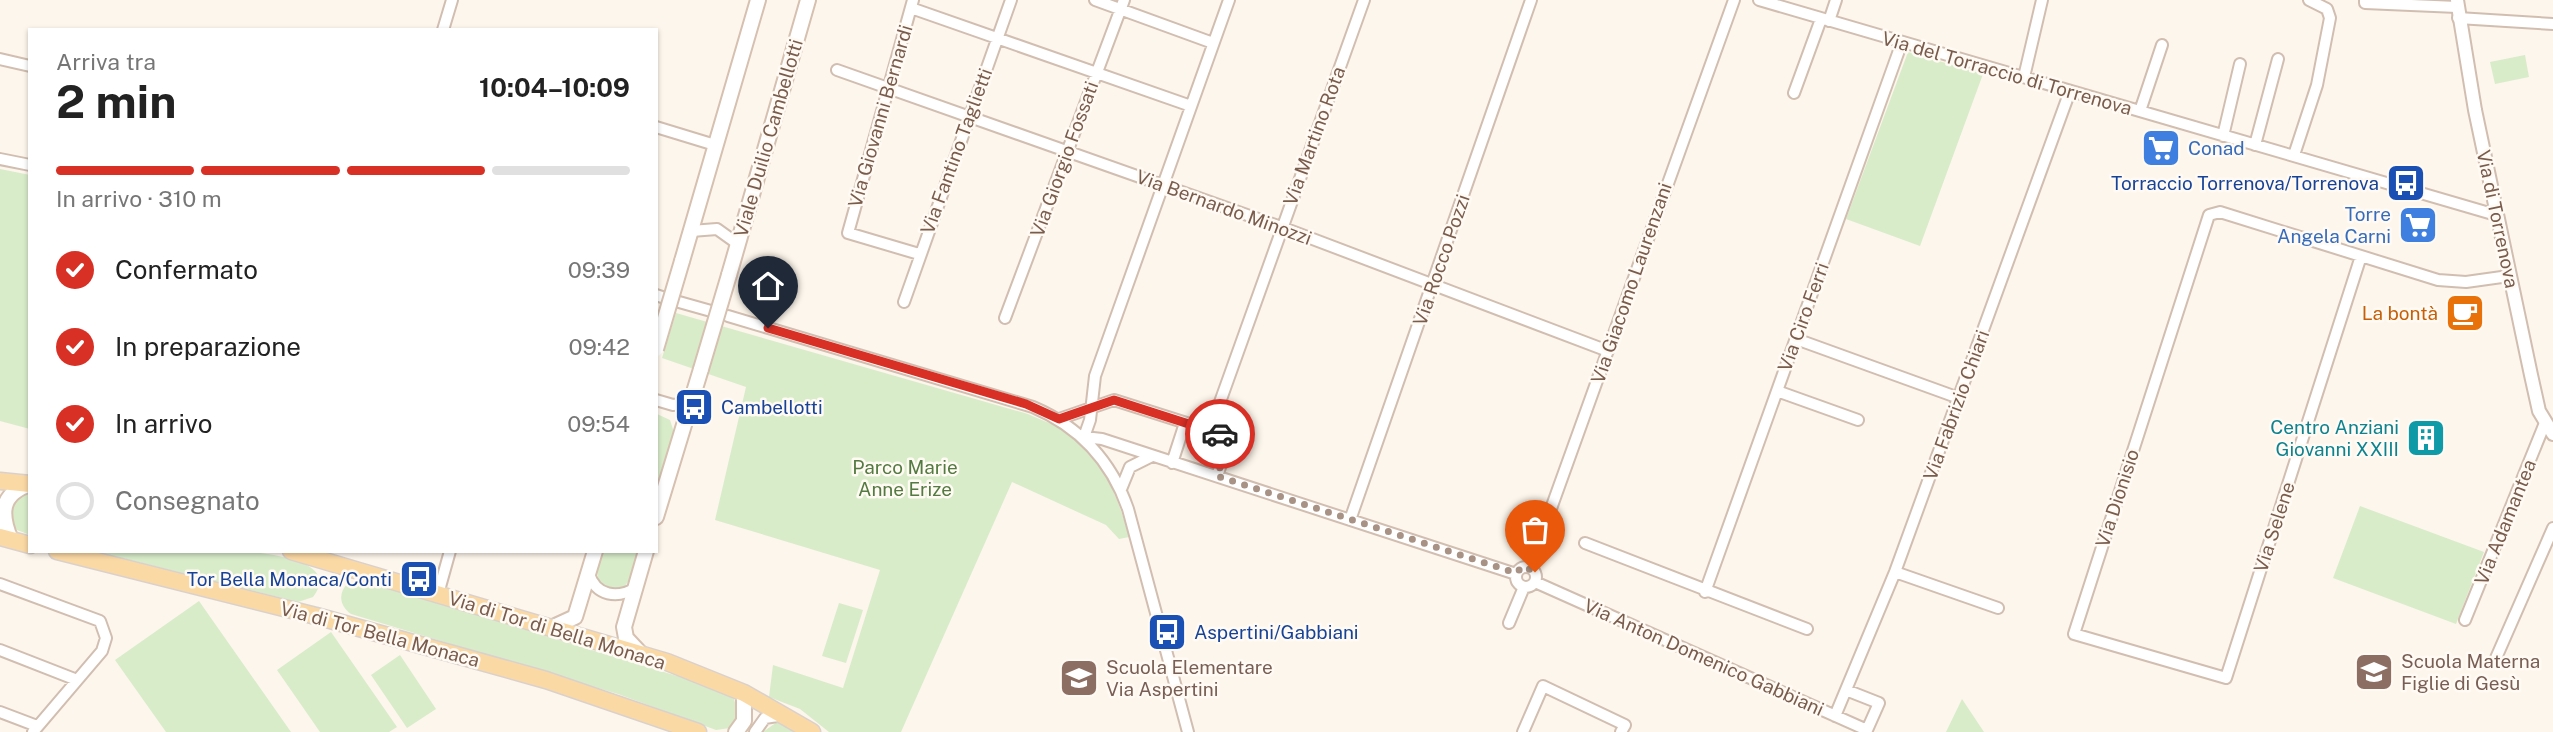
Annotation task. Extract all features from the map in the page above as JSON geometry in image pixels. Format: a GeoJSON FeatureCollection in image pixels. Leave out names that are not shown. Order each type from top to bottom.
{"type":"FeatureCollection","features":[{"type":"Feature","properties":{"kind":"main road"},"geometry":{"type":"LineString","coordinates":[[658,342],[758,0]]}},
{"type":"Feature","properties":{"kind":"main road","name":"Viale Duilio Cambellotti"},"geometry":{"type":"LineString","coordinates":[[658,510],[808,0]]}},
{"type":"Feature","properties":{"kind":"main road"},"geometry":{"type":"LineString","coordinates":[[0,481],[28,484]]}},
{"type":"Feature","properties":{"kind":"main road"},"geometry":{"type":"LineString","coordinates":[[28,485],[12,492],[4,503],[3,521],[6,539],[28,544]]}},
{"type":"Feature","properties":{"kind":"main road","name":"Via di Tor Bella Monaca"},"geometry":{"type":"LineString","coordinates":[[65,553],[316,616],[508,670],[595,695],[698,732]]}},
{"type":"Feature","properties":{"kind":"main road","name":"Via di Tor di Bella Monaca"},"geometry":{"type":"LineString","coordinates":[[298,553],[694,672],[744,693],[812,732]]}},
{"type":"Feature","properties":{"kind":"main road"},"geometry":{"type":"LineString","coordinates":[[551,628],[575,617],[594,553]]}},
{"type":"Feature","properties":{"kind":"main road"},"geometry":{"type":"LineString","coordinates":[[641,654],[624,633],[645,553]]}},
{"type":"Feature","properties":{"kind":"main road"},"geometry":{"type":"LineString","coordinates":[[736,732],[744,721],[744,693]]}},
{"type":"Feature","properties":{"kind":"street"},"geometry":{"type":"LineString","coordinates":[[444,28],[452,0]]}},
{"type":"Feature","properties":{"kind":"street","name":"Via Fantino Taglietti"},"geometry":{"type":"LineString","coordinates":[[904,302],[1010,0]]}},
{"type":"Feature","properties":{"kind":"street"},"geometry":{"type":"LineString","coordinates":[[1095,0],[1122,5],[1213,43]]}},
{"type":"Feature","properties":{"kind":"street"},"geometry":{"type":"LineString","coordinates":[[1084,437],[1095,376],[1229,0]]}},
{"type":"Feature","properties":{"kind":"street","name":"Via Martino Rota"},"geometry":{"type":"LineString","coordinates":[[1210,430],[1364,0]]}},
{"type":"Feature","properties":{"kind":"street","name":"Via Rocco Pozzi"},"geometry":{"type":"LineString","coordinates":[[1350,520],[1531,0]]}},
{"type":"Feature","properties":{"kind":"street","name":"Via Giacomo Laurenzani"},"geometry":{"type":"LineString","coordinates":[[1530,567],[1734,0]]}},
{"type":"Feature","properties":{"kind":"street","name":"Via del Torraccio di Torrenova"},"geometry":{"type":"LineString","coordinates":[[1759,0],[2496,215]]}},
{"type":"Feature","properties":{"kind":"street"},"geometry":{"type":"LineString","coordinates":[[1794,93],[1836,0]]}},
{"type":"Feature","properties":{"kind":"street"},"geometry":{"type":"LineString","coordinates":[[2024,77],[2042,0]]}},
{"type":"Feature","properties":{"kind":"street"},"geometry":{"type":"LineString","coordinates":[[2294,155],[2317,85],[2330,19],[2327,9],[2309,0]]}},
{"type":"Feature","properties":{"kind":"street"},"geometry":{"type":"LineString","coordinates":[[2365,0],[2365,3],[2457,8],[2553,24]]}},
{"type":"Feature","properties":{"kind":"street"},"geometry":{"type":"LineString","coordinates":[[912,4],[1096,74],[1191,106]]}},
{"type":"Feature","properties":{"kind":"street","name":"Via Giovanni Bernardi"},"geometry":{"type":"LineString","coordinates":[[912,4],[848,233],[919,254]]}},
{"type":"Feature","properties":{"kind":"street","name":"Via Giorgio Fossati"},"geometry":{"type":"LineString","coordinates":[[1005,318],[1122,5]]}},
{"type":"Feature","properties":{"kind":"street","name":"Via di Torrenova"},"geometry":{"type":"LineString","coordinates":[[2457,8],[2496,215],[2538,407],[2553,435]]}},
{"type":"Feature","properties":{"kind":"street","name":"Via Ciro Ferri"},"geometry":{"type":"LineString","coordinates":[[1705,592],[1902,43]]}},
{"type":"Feature","properties":{"kind":"street"},"geometry":{"type":"LineString","coordinates":[[2140,111],[2162,45]]}},
{"type":"Feature","properties":{"kind":"street"},"geometry":{"type":"LineString","coordinates":[[0,59],[28,66]]}},
{"type":"Feature","properties":{"kind":"street"},"geometry":{"type":"LineString","coordinates":[[2255,145],[2278,59]]}},
{"type":"Feature","properties":{"kind":"street"},"geometry":{"type":"LineString","coordinates":[[2223,136],[2240,64]]}},
{"type":"Feature","properties":{"kind":"street","name":"Via Bernardo Minozzi"},"geometry":{"type":"LineString","coordinates":[[837,70],[1281,226],[1608,351]]}},
{"type":"Feature","properties":{"kind":"street","name":"Via Fabrizio Chiari"},"geometry":{"type":"LineString","coordinates":[[1835,716],[1895,572],[2070,91]]}},
{"type":"Feature","properties":{"kind":"street"},"geometry":{"type":"LineString","coordinates":[[658,128],[715,145]]}},
{"type":"Feature","properties":{"kind":"street"},"geometry":{"type":"LineString","coordinates":[[0,159],[28,165]]}},
{"type":"Feature","properties":{"kind":"street","name":"Via Dionisio"},"geometry":{"type":"LineString","coordinates":[[2226,678],[2074,634],[2205,221],[2211,213],[2220,212],[2361,256]]}},
{"type":"Feature","properties":{"kind":"street"},"geometry":{"type":"LineString","coordinates":[[691,231],[718,229],[738,244]]}},
{"type":"Feature","properties":{"kind":"street"},"geometry":{"type":"LineString","coordinates":[[2361,256],[2443,281],[2473,281],[2509,276]]}},
{"type":"Feature","properties":{"kind":"street","name":"Via Selene"},"geometry":{"type":"LineString","coordinates":[[2226,678],[2361,256]]}},
{"type":"Feature","properties":{"kind":"street"},"geometry":{"type":"LineString","coordinates":[[679,302],[711,311]]}},
{"type":"Feature","properties":{"kind":"street"},"geometry":{"type":"LineString","coordinates":[[728,316],[1026,404],[1059,419],[1084,437],[1104,460],[1121,489],[1188,732]]}},
{"type":"Feature","properties":{"kind":"street"},"geometry":{"type":"LineString","coordinates":[[1796,339],[1959,398]]}},
{"type":"Feature","properties":{"kind":"street"},"geometry":{"type":"LineString","coordinates":[[1777,391],[1858,420]]}},
{"type":"Feature","properties":{"kind":"street"},"geometry":{"type":"LineString","coordinates":[[1059,419],[1114,400],[1210,430],[1224,436],[1228,442],[1217,476]]}},
{"type":"Feature","properties":{"kind":"street"},"geometry":{"type":"LineString","coordinates":[[658,401],[673,405],[690,403]]}},
{"type":"Feature","properties":{"kind":"street"},"geometry":{"type":"LineString","coordinates":[[1172,463],[1185,423]]}},
{"type":"Feature","properties":{"kind":"street","name":"Via Adamantea"},"geometry":{"type":"LineString","coordinates":[[2465,620],[2545,423]]}},
{"type":"Feature","properties":{"kind":"street"},"geometry":{"type":"LineString","coordinates":[[1084,437],[1102,439],[1516,573]]}},
{"type":"Feature","properties":{"kind":"street"},"geometry":{"type":"LineString","coordinates":[[1121,489],[1130,467],[1152,456]]}},
{"type":"Feature","properties":{"kind":"street"},"geometry":{"type":"LineString","coordinates":[[2496,658],[2553,528]]}},
{"type":"Feature","properties":{"kind":"street"},"geometry":{"type":"LineString","coordinates":[[1584,543],[1705,592],[1807,629]]}},
{"type":"Feature","properties":{"kind":"street"},"geometry":{"type":"LineString","coordinates":[[438,594],[449,553]]}},
{"type":"Feature","properties":{"kind":"street"},"geometry":{"type":"LineString","coordinates":[[1509,623],[1535,572],[1530,567],[1523,566],[1516,573]]}},
{"type":"Feature","properties":{"kind":"street"},"geometry":{"type":"LineString","coordinates":[[1895,572],[1998,608]]}},
{"type":"Feature","properties":{"kind":"street"},"geometry":{"type":"LineString","coordinates":[[1516,573],[1518,584],[1529,584]]}},
{"type":"Feature","properties":{"kind":"street"},"geometry":{"type":"LineString","coordinates":[[589,574],[594,585],[606,593],[622,594],[636,588]]}},
{"type":"Feature","properties":{"kind":"street"},"geometry":{"type":"LineString","coordinates":[[0,584],[100,621],[106,638],[102,651],[35,729],[0,712]]}},
{"type":"Feature","properties":{"kind":"street","name":"Via Anton Domenico Gabbiani"},"geometry":{"type":"LineString","coordinates":[[1529,584],[1867,730],[1879,703],[1846,690]]}},
{"type":"Feature","properties":{"kind":"street"},"geometry":{"type":"LineString","coordinates":[[0,650],[77,680]]}},
{"type":"Feature","properties":{"kind":"street"},"geometry":{"type":"LineString","coordinates":[[1523,732],[1543,686],[1623,728]]}},
{"type":"Feature","properties":{"kind":"street"},"geometry":{"type":"LineString","coordinates":[[755,732],[765,718],[786,715]]}},
{"type":"Feature","properties":{"kind":"green space"},"geometry":{"type":"Polygon","coordinates":[[[1908,52],[1983,74],[1920,246],[1846,219],[1908,52]]]}},
{"type":"Feature","properties":{"kind":"green space"},"geometry":{"type":"Polygon","coordinates":[[[2525,55],[2529,77],[2495,84],[2490,62],[2525,55]]]}},
{"type":"Feature","properties":{"kind":"green space"},"geometry":{"type":"Polygon","coordinates":[[[0,169],[28,175],[28,428],[0,421],[0,169]]]}},
{"type":"Feature","properties":{"kind":"green space","name":"Parco Marie Anne Erize"},"geometry":{"type":"Polygon","coordinates":[[[676,313],[1028,414],[1064,430],[1077,438],[1099,464],[1117,499],[1129,537],[1119,539],[1106,525],[1012,482],[901,732],[829,732],[800,709],[769,697],[773,665],[843,688],[880,570],[715,520],[746,387],[662,358],[676,313]]]}},
{"type":"Feature","properties":{"kind":"green space"},"geometry":{"type":"Polygon","coordinates":[[[658,414],[670,420],[674,432],[658,487],[658,414]]]}},
{"type":"Feature","properties":{"kind":"green space"},"geometry":{"type":"Polygon","coordinates":[[[28,494],[28,534],[17,530],[10,518],[15,501],[28,494]]]}},
{"type":"Feature","properties":{"kind":"green space"},"geometry":{"type":"Polygon","coordinates":[[[2360,506],[2484,552],[2456,624],[2333,578],[2360,506]]]}},
{"type":"Feature","properties":{"kind":"green space"},"geometry":{"type":"Polygon","coordinates":[[[102,553],[272,555],[303,563],[319,577],[313,597],[298,602],[102,553]]]}},
{"type":"Feature","properties":{"kind":"green space"},"geometry":{"type":"Polygon","coordinates":[[[602,553],[638,553],[631,578],[624,587],[609,589],[600,582],[598,568],[602,553]]]}},
{"type":"Feature","properties":{"kind":"green space"},"geometry":{"type":"Polygon","coordinates":[[[362,580],[700,683],[734,699],[739,717],[730,728],[716,730],[618,694],[351,614],[342,603],[341,595],[348,583],[362,580]]]}},
{"type":"Feature","properties":{"kind":"green space"},"geometry":{"type":"Polygon","coordinates":[[[199,601],[291,732],[166,732],[115,660],[199,601]]]}},
{"type":"Feature","properties":{"kind":"green space"},"geometry":{"type":"Polygon","coordinates":[[[839,603],[863,610],[846,663],[822,656],[839,603]]]}},
{"type":"Feature","properties":{"kind":"green space"},"geometry":{"type":"Polygon","coordinates":[[[331,632],[397,727],[389,732],[320,732],[277,670],[331,632]]]}},
{"type":"Feature","properties":{"kind":"green space"},"geometry":{"type":"Polygon","coordinates":[[[400,655],[436,709],[407,728],[371,675],[400,655]]]}},
{"type":"Feature","properties":{"kind":"green space"},"geometry":{"type":"Polygon","coordinates":[[[1962,699],[1984,732],[1946,732],[1962,699]]]}},
{"type":"Feature","properties":{"kind":"green space"},"geometry":{"type":"Polygon","coordinates":[[[777,722],[798,732],[763,732],[777,722]]]}},
{"type":"Feature","properties":{"kind":"way so far"},"geometry":{"type":"LineString","coordinates":[[1220,434],[1227,439],[1228,444],[1217,476],[1516,573],[1523,566],[1530,567],[1535,572]]}},
{"type":"Feature","properties":{"kind":"place","name":"Conad"},"geometry":{"type":"Point","coordinates":[2161,148]}},
{"type":"Feature","properties":{"kind":"place","name":"Torraccio Torrenova/Torrenova"},"geometry":{"type":"Point","coordinates":[2406,183]}},
{"type":"Feature","properties":{"kind":"place","name":"Torre Angela Carni"},"geometry":{"type":"Point","coordinates":[2418,225]}},
{"type":"Feature","properties":{"kind":"place","name":"La bontà"},"geometry":{"type":"Point","coordinates":[2465,313]}},
{"type":"Feature","properties":{"kind":"place","name":"Cambellotti"},"geometry":{"type":"Point","coordinates":[694,407]}},
{"type":"Feature","properties":{"kind":"place","name":"Centro Anziani Giovanni XXIII"},"geometry":{"type":"Point","coordinates":[2426,438]}},
{"type":"Feature","properties":{"kind":"place","name":"Tor Bella Monaca/Conti"},"geometry":{"type":"Point","coordinates":[419,579]}},
{"type":"Feature","properties":{"kind":"place","name":"Aspertini/Gabbiani"},"geometry":{"type":"Point","coordinates":[1167,632]}},
{"type":"Feature","properties":{"kind":"place","name":"Scuola Materna Figlie di Gesù"},"geometry":{"type":"Point","coordinates":[2374,672]}},
{"type":"Feature","properties":{"kind":"place","name":"Scuola Elementare Via Aspertini"},"geometry":{"type":"Point","coordinates":[1079,678]}},
{"type":"Feature","properties":{"kind":"route"},"geometry":{"type":"LineString","coordinates":[[768,328],[1026,404],[1059,419],[1101,402],[1114,400],[1220,434]]}}]}
